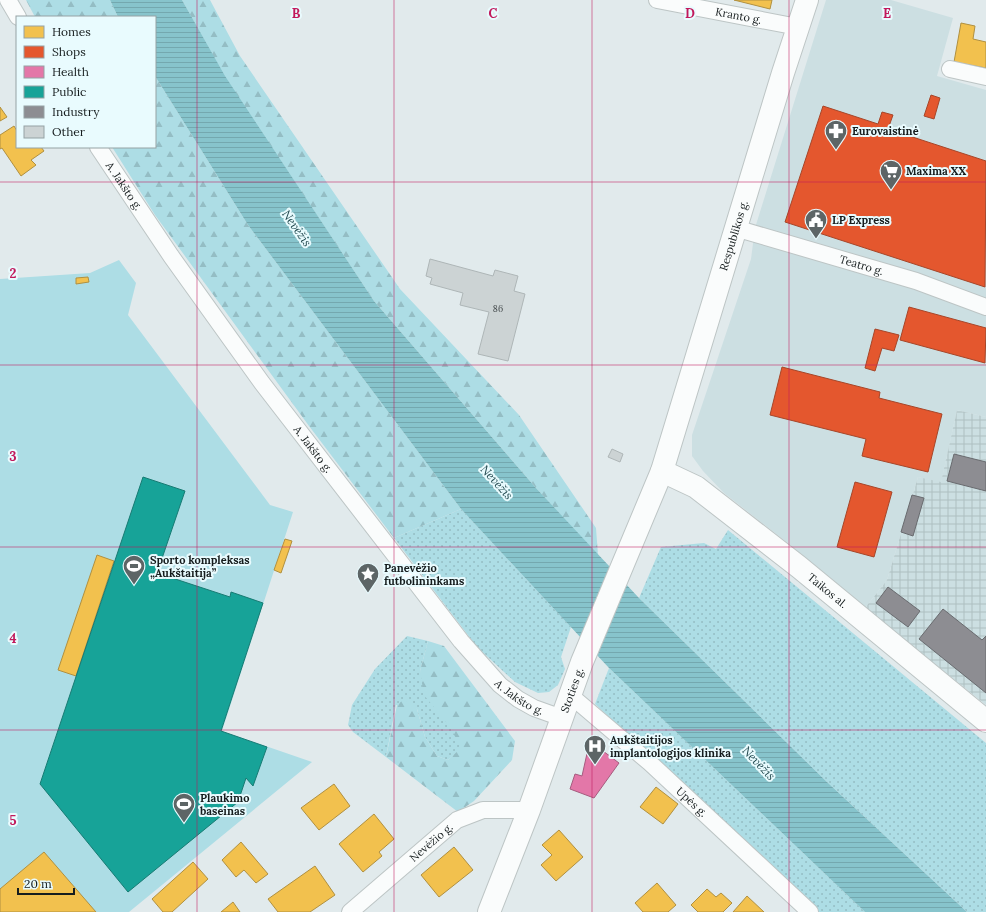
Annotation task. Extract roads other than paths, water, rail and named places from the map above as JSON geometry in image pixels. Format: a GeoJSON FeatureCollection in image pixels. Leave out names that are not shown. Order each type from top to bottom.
{"type":"FeatureCollection","features":[{"type":"Feature","properties":{"kind":"main road","name":"Respublikos g."},"geometry":{"type":"LineString","coordinates":[[662,471],[807,0]]}},
{"type":"Feature","properties":{"kind":"main road","name":"Stoties g."},"geometry":{"type":"LineString","coordinates":[[489,912],[529,810],[582,662],[662,471]]}},
{"type":"Feature","properties":{"kind":"main road","name":"Taikos al."},"geometry":{"type":"LineString","coordinates":[[662,471],[696,487],[799,567],[986,721]]}},
{"type":"Feature","properties":{"kind":"street"},"geometry":{"type":"LineString","coordinates":[[8,0],[17,16]]}},
{"type":"Feature","properties":{"kind":"street","name":"Kranto g."},"geometry":{"type":"LineString","coordinates":[[657,0],[798,27]]}},
{"type":"Feature","properties":{"kind":"street"},"geometry":{"type":"LineString","coordinates":[[950,69],[986,77]]}},
{"type":"Feature","properties":{"kind":"street","name":"A. Jakšto g."},"geometry":{"type":"LineString","coordinates":[[99,148],[171,256],[262,383],[461,641],[500,685],[518,699],[534,708],[562,718]]}},
{"type":"Feature","properties":{"kind":"street","name":"Teatro g."},"geometry":{"type":"LineString","coordinates":[[736,228],[916,281],[986,307]]}},
{"type":"Feature","properties":{"kind":"street","name":"Upės g."},"geometry":{"type":"LineString","coordinates":[[570,696],[650,763],[810,912]]}},
{"type":"Feature","properties":{"kind":"street","name":"Nevėžio g."},"geometry":{"type":"LineString","coordinates":[[350,912],[457,820],[483,810],[529,810]]}},
{"type":"Feature","properties":{"kind":"water","name":"Nevėžis"},"geometry":{"type":"Polygon","coordinates":[[[110,0],[182,0],[225,76],[374,301],[536,488],[639,598],[827,782],[967,912],[865,912],[609,668],[461,509],[248,225],[156,78],[156,16],[118,16],[110,0]]]}},
{"type":"Feature","properties":{"kind":"place","name":"Eurovaistinė"},"geometry":{"type":"Point","coordinates":[836,150]}},
{"type":"Feature","properties":{"kind":"place","name":"Maxima XX"},"geometry":{"type":"Point","coordinates":[891,190]}},
{"type":"Feature","properties":{"kind":"place","name":"LP Express"},"geometry":{"type":"Point","coordinates":[816,240]}},
{"type":"Feature","properties":{"kind":"place","name":"Sporto kompleksas „Aukštaitija”"},"geometry":{"type":"Point","coordinates":[134,586]}},
{"type":"Feature","properties":{"kind":"place","name":"Panevėžio futbolininkams"},"geometry":{"type":"Point","coordinates":[368,594]}},
{"type":"Feature","properties":{"kind":"place","name":"Aukštaitijos implantologijos klinika"},"geometry":{"type":"Point","coordinates":[595,766]}},
{"type":"Feature","properties":{"kind":"place","name":"Plaukimo baseinas"},"geometry":{"type":"Point","coordinates":[184,824]}}]}
